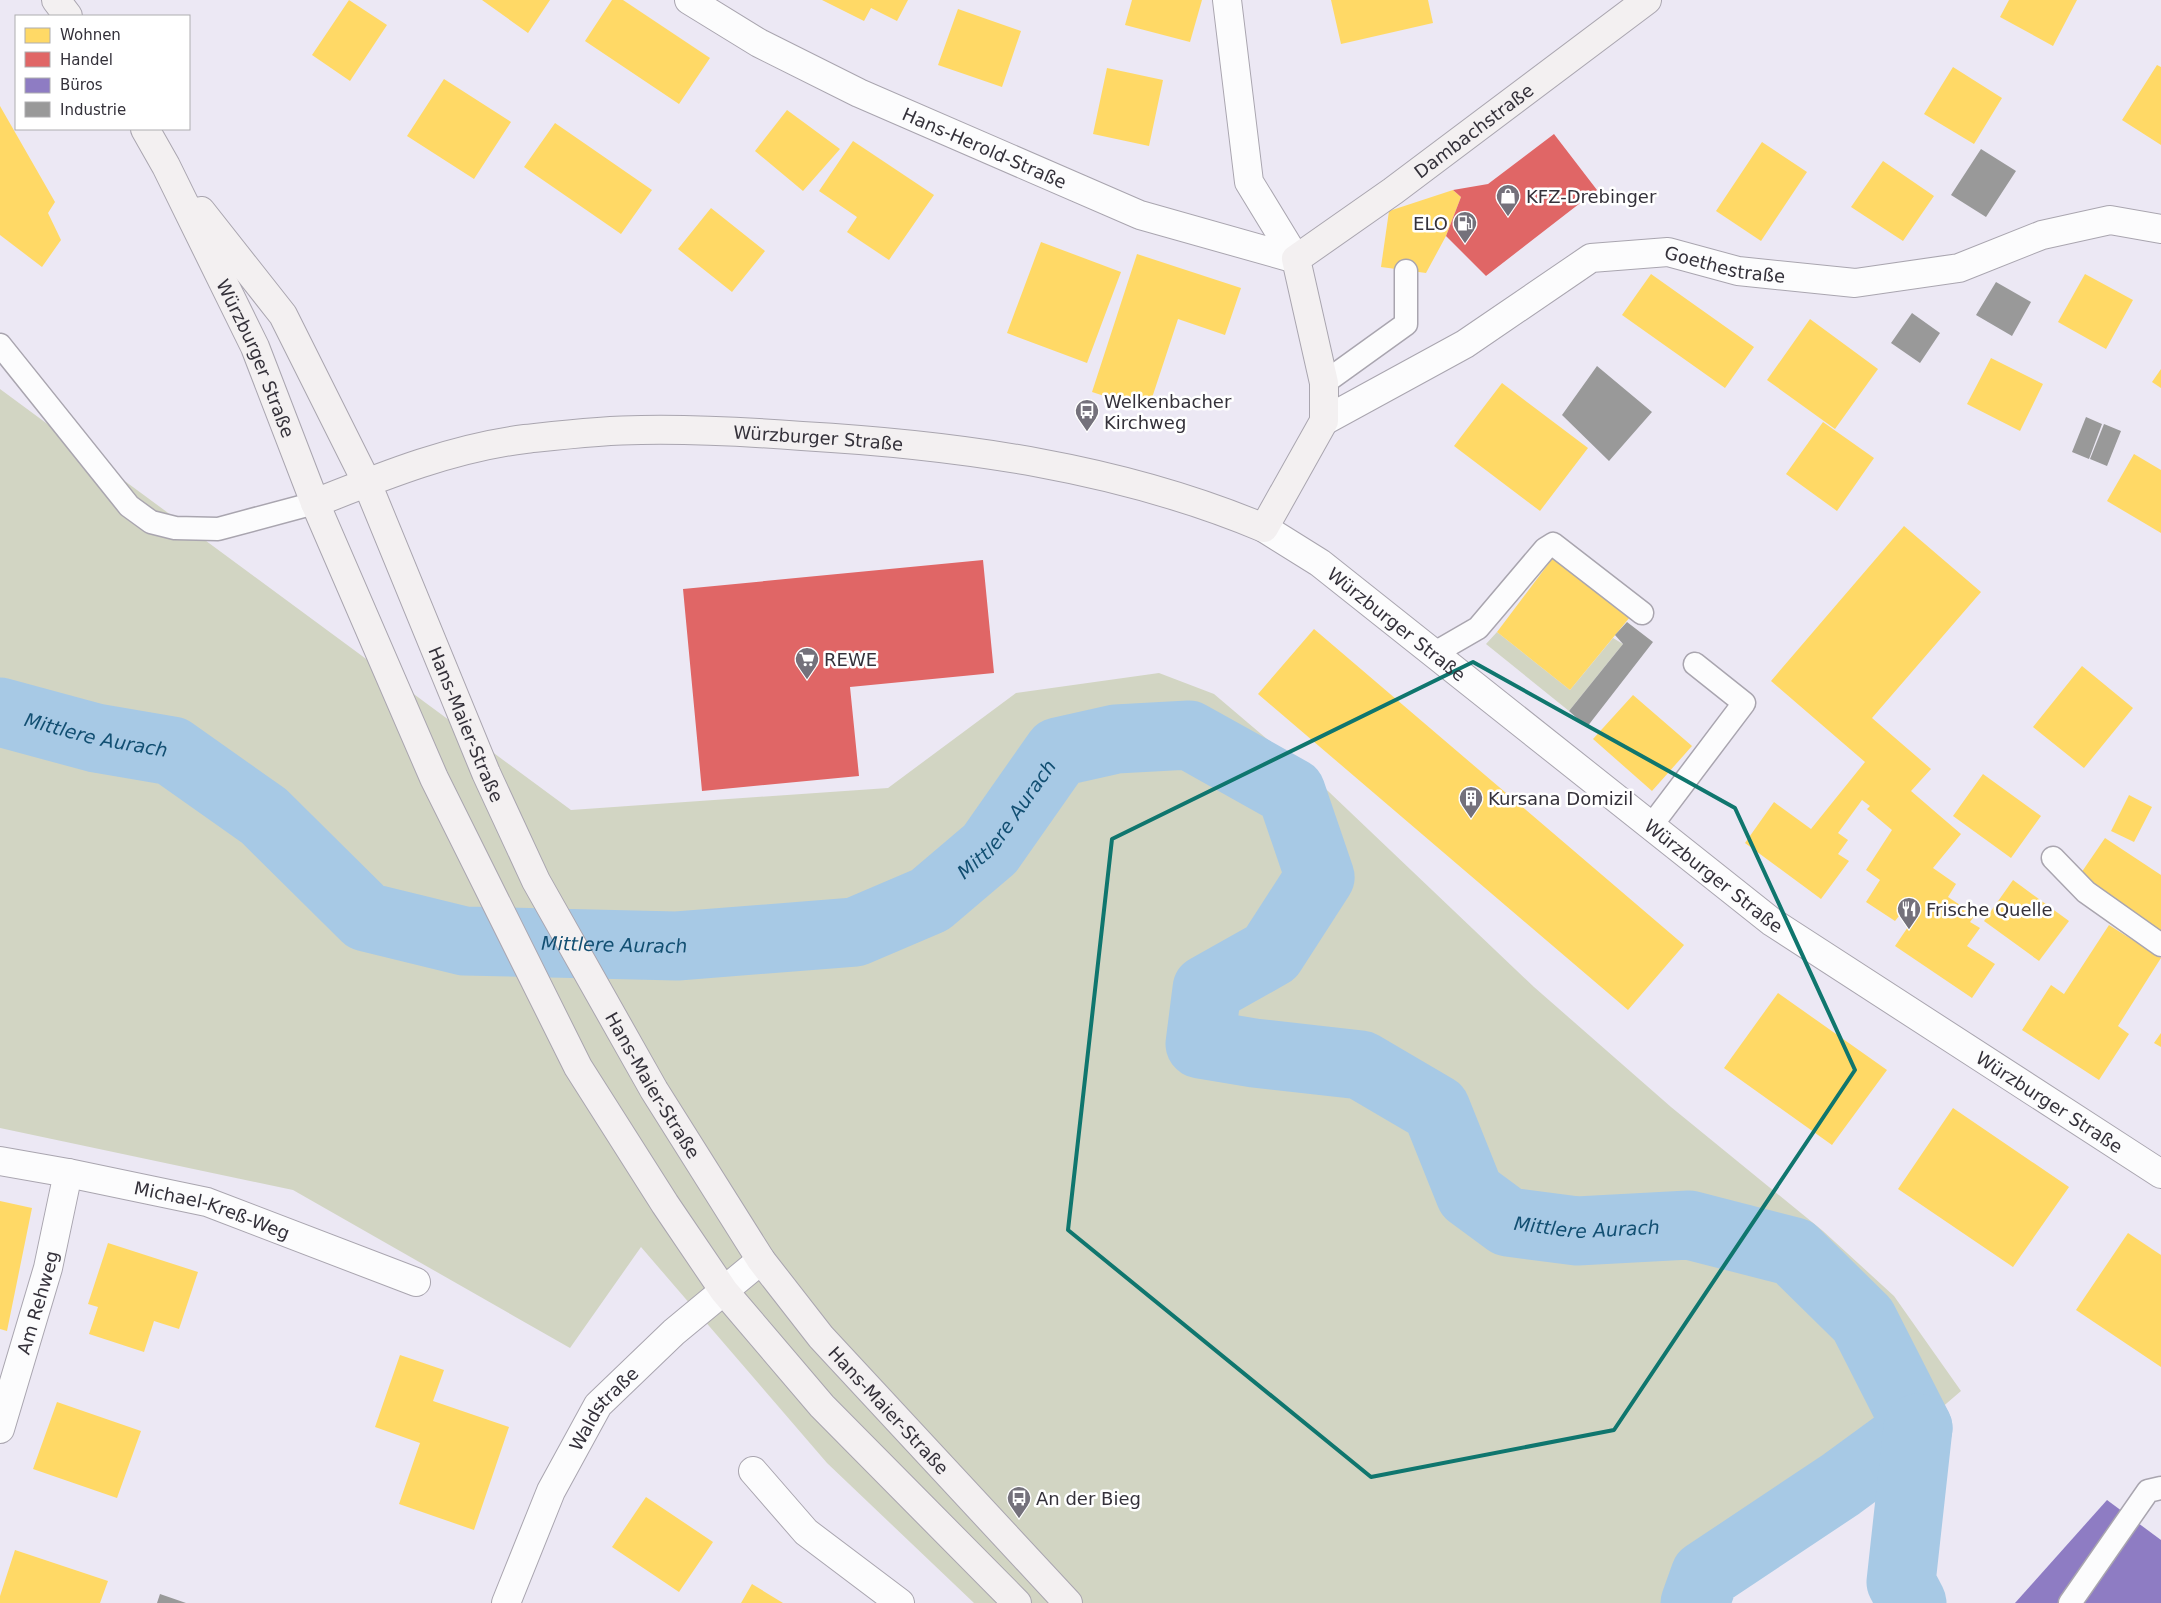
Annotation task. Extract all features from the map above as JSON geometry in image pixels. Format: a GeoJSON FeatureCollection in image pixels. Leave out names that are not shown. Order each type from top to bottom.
{"type":"FeatureCollection","features":[{"type":"Feature","properties":{"kind":"street"},"geometry":{"type":"LineString","coordinates":[[56,0],[67,15]]}},
{"type":"Feature","properties":{"kind":"street","name":"Hans-Herold-Straße"},"geometry":{"type":"LineString","coordinates":[[689,0],[759,43],[859,93],[1131,211],[1296,259]]}},
{"type":"Feature","properties":{"kind":"street"},"geometry":{"type":"LineString","coordinates":[[1227,0],[1249,182],[1296,259],[1324,383],[1324,421],[1264,528]]}},
{"type":"Feature","properties":{"kind":"street","name":"Dambachstraße"},"geometry":{"type":"LineString","coordinates":[[1296,259],[1394,200],[1647,0]]}},
{"type":"Feature","properties":{"kind":"street","name":"Würzburger Straße"},"geometry":{"type":"LineString","coordinates":[[146,130],[166,166],[255,347],[315,503],[367,482],[444,456],[523,440],[640,430],[751,432],[881,440],[1080,471],[1171,493],[1222,510],[1264,528],[1320,563],[1772,922],[2161,1174]]}},
{"type":"Feature","properties":{"kind":"street","name":"Würzburger Straße"},"geometry":{"type":"LineString","coordinates":[[166,166],[283,315],[367,482]]}},
{"type":"Feature","properties":{"kind":"street","name":"Goethestraße"},"geometry":{"type":"LineString","coordinates":[[1324,421],[1465,344],[1591,258],[1668,252],[1738,271],[1855,283],[1959,268],[2042,236],[2110,220],[2161,229]]}},
{"type":"Feature","properties":{"kind":"street","name":"Hans-Maier-Straße"},"geometry":{"type":"LineString","coordinates":[[367,482],[486,772],[536,881],[654,1090],[761,1260],[821,1337],[1068,1603]]}},
{"type":"Feature","properties":{"kind":"street"},"geometry":{"type":"LineString","coordinates":[[315,503],[434,778],[578,1067],[665,1204],[724,1291],[822,1406],[1017,1603]]}},
{"type":"Feature","properties":{"kind":"street","name":"Michael-Kreß-Weg"},"geometry":{"type":"LineString","coordinates":[[0,1161],[207,1202],[416,1282]]}},
{"type":"Feature","properties":{"kind":"street","name":"Am Rehweg"},"geometry":{"type":"LineString","coordinates":[[0,1429],[48,1268],[68,1173]]}},
{"type":"Feature","properties":{"kind":"street","name":"Waldstraße"},"geometry":{"type":"LineString","coordinates":[[506,1603],[551,1490],[598,1405],[674,1332],[761,1260]]}},
{"type":"Feature","properties":{"kind":"street"},"geometry":{"type":"LineString","coordinates":[[753,1471],[806,1532],[900,1603]]}},
{"type":"Feature","properties":{"kind":"lane"},"geometry":{"type":"LineString","coordinates":[[1324,383],[1406,324],[1406,271]]}},
{"type":"Feature","properties":{"kind":"lane"},"geometry":{"type":"LineString","coordinates":[[0,345],[129,506],[151,522],[175,528],[218,529],[315,503]]}},
{"type":"Feature","properties":{"kind":"lane"},"geometry":{"type":"LineString","coordinates":[[1433,654],[1478,628],[1544,549],[1553,544],[1642,614]]}},
{"type":"Feature","properties":{"kind":"lane"},"geometry":{"type":"LineString","coordinates":[[1652,826],[1744,703],[1694,664]]}},
{"type":"Feature","properties":{"kind":"lane"},"geometry":{"type":"LineString","coordinates":[[2053,858],[2086,892],[2161,945]]}},
{"type":"Feature","properties":{"kind":"lane"},"geometry":{"type":"LineString","coordinates":[[2070,1603],[2148,1491],[2161,1488]]}},
{"type":"Feature","properties":{"kind":"highlighted area"},"geometry":{"type":"Polygon","coordinates":[[[1473,662],[1735,808],[1855,1070],[1614,1430],[1371,1477],[1068,1230],[1112,839],[1473,662]]]}},
{"type":"Feature","properties":{"kind":"green space"},"geometry":{"type":"Polygon","coordinates":[[[0,389],[571,810],[888,788],[1016,693],[1159,673],[1214,694],[1328,791],[1534,987],[1671,1107],[1823,1231],[1894,1296],[1961,1391],[1714,1603],[974,1603],[827,1463],[641,1247],[570,1348],[293,1190],[0,1128],[0,389]]]}},
{"type":"Feature","properties":{"kind":"green space"},"geometry":{"type":"Polygon","coordinates":[[[1497,632],[1570,690],[1613,638],[1623,644],[1569,711],[1486,644],[1497,632]]]}},
{"type":"Feature","properties":{"kind":"building: Wohnen"},"geometry":{"type":"Polygon","coordinates":[[[349,0],[387,25],[350,81],[312,55],[349,0]]]}},
{"type":"Feature","properties":{"kind":"building: Wohnen"},"geometry":{"type":"Polygon","coordinates":[[[482,0],[550,0],[528,33],[482,0]]]}},
{"type":"Feature","properties":{"kind":"building: Wohnen"},"geometry":{"type":"Polygon","coordinates":[[[612,0],[623,0],[710,58],[679,104],[585,41],[612,0]]]}},
{"type":"Feature","properties":{"kind":"building: Wohnen"},"geometry":{"type":"Polygon","coordinates":[[[822,0],[908,0],[897,21],[871,8],[864,21],[822,0]]]}},
{"type":"Feature","properties":{"kind":"building: Wohnen"},"geometry":{"type":"Polygon","coordinates":[[[1132,0],[1202,0],[1190,42],[1125,25],[1132,0]]]}},
{"type":"Feature","properties":{"kind":"building: Wohnen"},"geometry":{"type":"Polygon","coordinates":[[[1331,0],[1428,0],[1433,23],[1341,44],[1331,0]]]}},
{"type":"Feature","properties":{"kind":"building: Wohnen"},"geometry":{"type":"Polygon","coordinates":[[[2009,0],[2077,0],[2053,46],[2000,17],[2009,0]]]}},
{"type":"Feature","properties":{"kind":"building: Wohnen"},"geometry":{"type":"Polygon","coordinates":[[[958,9],[1021,31],[1002,87],[938,65],[958,9]]]}},
{"type":"Feature","properties":{"kind":"building: Wohnen"},"geometry":{"type":"Polygon","coordinates":[[[2157,65],[2161,67],[2161,145],[2122,120],[2157,65]]]}},
{"type":"Feature","properties":{"kind":"building: Wohnen"},"geometry":{"type":"Polygon","coordinates":[[[1953,67],[2002,98],[1974,144],[1924,114],[1953,67]]]}},
{"type":"Feature","properties":{"kind":"building: Wohnen"},"geometry":{"type":"Polygon","coordinates":[[[1107,68],[1163,80],[1149,146],[1093,134],[1107,68]]]}},
{"type":"Feature","properties":{"kind":"building: Wohnen"},"geometry":{"type":"Polygon","coordinates":[[[444,79],[511,122],[474,179],[407,136],[444,79]]]}},
{"type":"Feature","properties":{"kind":"building: Wohnen"},"geometry":{"type":"Polygon","coordinates":[[[0,106],[55,202],[48,213],[61,240],[42,267],[0,235],[0,106]]]}},
{"type":"Feature","properties":{"kind":"building: Wohnen"},"geometry":{"type":"Polygon","coordinates":[[[787,110],[840,149],[803,191],[755,151],[787,110]]]}},
{"type":"Feature","properties":{"kind":"building: Wohnen"},"geometry":{"type":"Polygon","coordinates":[[[555,123],[652,190],[621,234],[524,167],[555,123]]]}},
{"type":"Feature","properties":{"kind":"building: Wohnen"},"geometry":{"type":"Polygon","coordinates":[[[853,141],[934,195],[889,260],[847,232],[857,217],[819,191],[853,141]]]}},
{"type":"Feature","properties":{"kind":"building: Wohnen"},"geometry":{"type":"Polygon","coordinates":[[[1762,142],[1807,172],[1761,241],[1716,211],[1762,142]]]}},
{"type":"Feature","properties":{"kind":"building: Wohnen"},"geometry":{"type":"Polygon","coordinates":[[[1883,161],[1934,196],[1903,241],[1851,207],[1883,161]]]}},
{"type":"Feature","properties":{"kind":"building: Wohnen"},"geometry":{"type":"Polygon","coordinates":[[[1453,190],[1461,197],[1446,236],[1426,273],[1381,267],[1389,211],[1453,190]]]}},
{"type":"Feature","properties":{"kind":"building: Wohnen"},"geometry":{"type":"Polygon","coordinates":[[[711,208],[765,251],[732,292],[678,249],[711,208]]]}},
{"type":"Feature","properties":{"kind":"building: Wohnen"},"geometry":{"type":"Polygon","coordinates":[[[1041,242],[1121,272],[1087,363],[1007,333],[1041,242]]]}},
{"type":"Feature","properties":{"kind":"building: Wohnen"},"geometry":{"type":"Polygon","coordinates":[[[1137,254],[1241,288],[1225,335],[1178,319],[1148,410],[1092,392],[1137,254]]]}},
{"type":"Feature","properties":{"kind":"building: Wohnen"},"geometry":{"type":"Polygon","coordinates":[[[1651,274],[1754,347],[1725,388],[1622,315],[1651,274]]]}},
{"type":"Feature","properties":{"kind":"building: Wohnen"},"geometry":{"type":"Polygon","coordinates":[[[2085,274],[2133,300],[2106,349],[2058,322],[2085,274]]]}},
{"type":"Feature","properties":{"kind":"building: Wohnen"},"geometry":{"type":"Polygon","coordinates":[[[1810,319],[1878,369],[1835,429],[1767,380],[1810,319]]]}},
{"type":"Feature","properties":{"kind":"building: Wohnen"},"geometry":{"type":"Polygon","coordinates":[[[1991,358],[2043,384],[2020,431],[1967,404],[1991,358]]]}},
{"type":"Feature","properties":{"kind":"building: Wohnen"},"geometry":{"type":"Polygon","coordinates":[[[2161,369],[2161,388],[2152,382],[2161,369]]]}},
{"type":"Feature","properties":{"kind":"building: Wohnen"},"geometry":{"type":"Polygon","coordinates":[[[1502,383],[1588,448],[1540,511],[1454,446],[1502,383]]]}},
{"type":"Feature","properties":{"kind":"building: Wohnen"},"geometry":{"type":"Polygon","coordinates":[[[1823,422],[1874,458],[1837,511],[1786,474],[1823,422]]]}},
{"type":"Feature","properties":{"kind":"building: Wohnen"},"geometry":{"type":"Polygon","coordinates":[[[2134,454],[2161,470],[2161,533],[2107,501],[2134,454]]]}},
{"type":"Feature","properties":{"kind":"building: Wohnen"},"geometry":{"type":"Polygon","coordinates":[[[1904,526],[1981,592],[1872,718],[1931,769],[1911,791],[1961,834],[1933,868],[1956,884],[1948,897],[1975,915],[1970,922],[1980,928],[1967,946],[1995,964],[1972,998],[1895,946],[1921,908],[1911,901],[1895,921],[1866,902],[1880,880],[1866,870],[1892,830],[1867,809],[1870,806],[1862,800],[1838,833],[1848,840],[1838,854],[1849,861],[1821,899],[1745,843],[1774,802],[1811,829],[1865,762],[1771,681],[1904,526]]]}},
{"type":"Feature","properties":{"kind":"building: Wohnen"},"geometry":{"type":"Polygon","coordinates":[[[1555,555],[1630,617],[1570,690],[1497,632],[1555,555]]]}},
{"type":"Feature","properties":{"kind":"building: Wohnen","name":"Kursana Domizil"},"geometry":{"type":"Polygon","coordinates":[[[1314,629],[1684,945],[1628,1010],[1258,694],[1314,629]]]}},
{"type":"Feature","properties":{"kind":"building: Wohnen"},"geometry":{"type":"Polygon","coordinates":[[[2082,666],[2133,708],[2084,768],[2033,727],[2082,666]]]}},
{"type":"Feature","properties":{"kind":"building: Wohnen"},"geometry":{"type":"Polygon","coordinates":[[[1633,695],[1692,746],[1652,791],[1593,739],[1633,695]]]}},
{"type":"Feature","properties":{"kind":"building: Wohnen"},"geometry":{"type":"Polygon","coordinates":[[[1983,774],[2041,816],[2011,858],[1953,816],[1983,774]]]}},
{"type":"Feature","properties":{"kind":"building: Wohnen"},"geometry":{"type":"Polygon","coordinates":[[[2129,795],[2152,807],[2134,842],[2111,831],[2129,795]]]}},
{"type":"Feature","properties":{"kind":"building: Wohnen"},"geometry":{"type":"Polygon","coordinates":[[[2105,838],[2161,875],[2161,931],[2079,876],[2105,838]]]}},
{"type":"Feature","properties":{"kind":"building: Wohnen"},"geometry":{"type":"Polygon","coordinates":[[[2013,880],[2069,921],[2039,961],[1984,921],[2013,880]]]}},
{"type":"Feature","properties":{"kind":"building: Wohnen"},"geometry":{"type":"Polygon","coordinates":[[[2109,925],[2161,958],[2118,1026],[2129,1034],[2099,1080],[2022,1030],[2051,985],[2064,994],[2109,925]]]}},
{"type":"Feature","properties":{"kind":"building: Wohnen"},"geometry":{"type":"Polygon","coordinates":[[[1778,993],[1887,1070],[1832,1145],[1724,1068],[1778,993]]]}},
{"type":"Feature","properties":{"kind":"building: Wohnen"},"geometry":{"type":"Polygon","coordinates":[[[2161,1033],[2161,1047],[2154,1043],[2161,1033]]]}},
{"type":"Feature","properties":{"kind":"building: Wohnen"},"geometry":{"type":"Polygon","coordinates":[[[1953,1108],[2069,1187],[2013,1267],[1898,1189],[1953,1108]]]}},
{"type":"Feature","properties":{"kind":"building: Wohnen"},"geometry":{"type":"Polygon","coordinates":[[[0,1201],[32,1208],[7,1331],[0,1329],[0,1201]]]}},
{"type":"Feature","properties":{"kind":"building: Wohnen"},"geometry":{"type":"Polygon","coordinates":[[[2128,1233],[2161,1255],[2161,1367],[2076,1310],[2128,1233]]]}},
{"type":"Feature","properties":{"kind":"building: Wohnen"},"geometry":{"type":"Polygon","coordinates":[[[108,1243],[198,1272],[179,1329],[154,1321],[144,1352],[89,1334],[98,1307],[88,1304],[108,1243]]]}},
{"type":"Feature","properties":{"kind":"building: Wohnen"},"geometry":{"type":"Polygon","coordinates":[[[400,1355],[444,1370],[433,1401],[509,1427],[474,1530],[399,1504],[420,1443],[375,1427],[400,1355]]]}},
{"type":"Feature","properties":{"kind":"building: Wohnen"},"geometry":{"type":"Polygon","coordinates":[[[57,1402],[141,1431],[117,1498],[33,1469],[57,1402]]]}},
{"type":"Feature","properties":{"kind":"building: Wohnen"},"geometry":{"type":"Polygon","coordinates":[[[646,1497],[713,1542],[679,1592],[612,1547],[646,1497]]]}},
{"type":"Feature","properties":{"kind":"building: Wohnen"},"geometry":{"type":"Polygon","coordinates":[[[15,1550],[108,1581],[100,1603],[0,1603],[0,1596],[15,1550]]]}},
{"type":"Feature","properties":{"kind":"building: Wohnen"},"geometry":{"type":"Polygon","coordinates":[[[752,1584],[783,1603],[741,1603],[752,1584]]]}},
{"type":"Feature","properties":{"kind":"building: Handel","name":"KFZ-Drebinger"},"geometry":{"type":"Polygon","coordinates":[[[1554,134],[1597,190],[1486,276],[1446,236],[1461,197],[1453,190],[1488,184],[1554,134]]]}},
{"type":"Feature","properties":{"kind":"building: Handel","name":"REWE"},"geometry":{"type":"Polygon","coordinates":[[[983,560],[994,673],[850,687],[859,776],[702,791],[683,589],[983,560]]]}},
{"type":"Feature","properties":{"kind":"building: Büros"},"geometry":{"type":"Polygon","coordinates":[[[2107,1500],[2161,1540],[2161,1603],[2015,1603],[2107,1500]]]}},
{"type":"Feature","properties":{"kind":"building: Industrie"},"geometry":{"type":"Polygon","coordinates":[[[1981,149],[2016,171],[1986,217],[1951,195],[1981,149]]]}},
{"type":"Feature","properties":{"kind":"building: Industrie"},"geometry":{"type":"Polygon","coordinates":[[[1996,282],[2031,302],[2012,336],[1976,315],[1996,282]]]}},
{"type":"Feature","properties":{"kind":"building: Industrie"},"geometry":{"type":"Polygon","coordinates":[[[1912,313],[1940,333],[1920,363],[1891,343],[1912,313]]]}},
{"type":"Feature","properties":{"kind":"building: Industrie"},"geometry":{"type":"Polygon","coordinates":[[[1597,366],[1652,412],[1609,461],[1562,415],[1597,366]]]}},
{"type":"Feature","properties":{"kind":"building: Industrie"},"geometry":{"type":"Polygon","coordinates":[[[2086,417],[2102,424],[2089,459],[2072,452],[2086,417]]]}},
{"type":"Feature","properties":{"kind":"building: Industrie"},"geometry":{"type":"Polygon","coordinates":[[[2104,424],[2121,431],[2107,466],[2090,459],[2104,424]]]}},
{"type":"Feature","properties":{"kind":"building: Industrie"},"geometry":{"type":"Polygon","coordinates":[[[1627,622],[1653,642],[1587,727],[1569,711],[1623,644],[1615,635],[1627,622]]]}},
{"type":"Feature","properties":{"kind":"building: Industrie"},"geometry":{"type":"Polygon","coordinates":[[[160,1594],[186,1603],[157,1603],[160,1594]]]}},
{"type":"Feature","properties":{"kind":"waterway","name":"Mittlere Aurach"},"geometry":{"type":"LineString","coordinates":[[0,712],[96,738],[172,751],[264,816],[366,917],[464,941],[677,946],[855,932],[930,900],[990,849],[1058,752],[1116,739],[1189,735],[1291,792],[1320,877],[1271,953],[1207,989],[1200,1044],[1254,1053],[1361,1065],[1436,1109],[1470,1194],[1508,1222],[1577,1231],[1689,1225],[1794,1252],[1863,1320],[1918,1428],[1840,1485],[1705,1575],[1695,1603]]}},
{"type":"Feature","properties":{"kind":"waterway","name":"Mittlere Aurach"},"geometry":{"type":"LineString","coordinates":[[1912,1603],[1901,1582],[1918,1428]]}},
{"type":"Feature","properties":{"kind":"place","name":"KFZ-Drebinger"},"geometry":{"type":"Point","coordinates":[1508,217]}},
{"type":"Feature","properties":{"kind":"place","name":"ELO"},"geometry":{"type":"Point","coordinates":[1465,244]}},
{"type":"Feature","properties":{"kind":"place","name":"Welkenbacher Kirchweg"},"geometry":{"type":"Point","coordinates":[1087,432]}},
{"type":"Feature","properties":{"kind":"place","name":"REWE"},"geometry":{"type":"Point","coordinates":[807,680]}},
{"type":"Feature","properties":{"kind":"place","name":"Kursana Domizil"},"geometry":{"type":"Point","coordinates":[1471,819]}},
{"type":"Feature","properties":{"kind":"place","name":"Frische Quelle"},"geometry":{"type":"Point","coordinates":[1909,930]}},
{"type":"Feature","properties":{"kind":"place","name":"An der Bieg"},"geometry":{"type":"Point","coordinates":[1019,1519]}}]}
